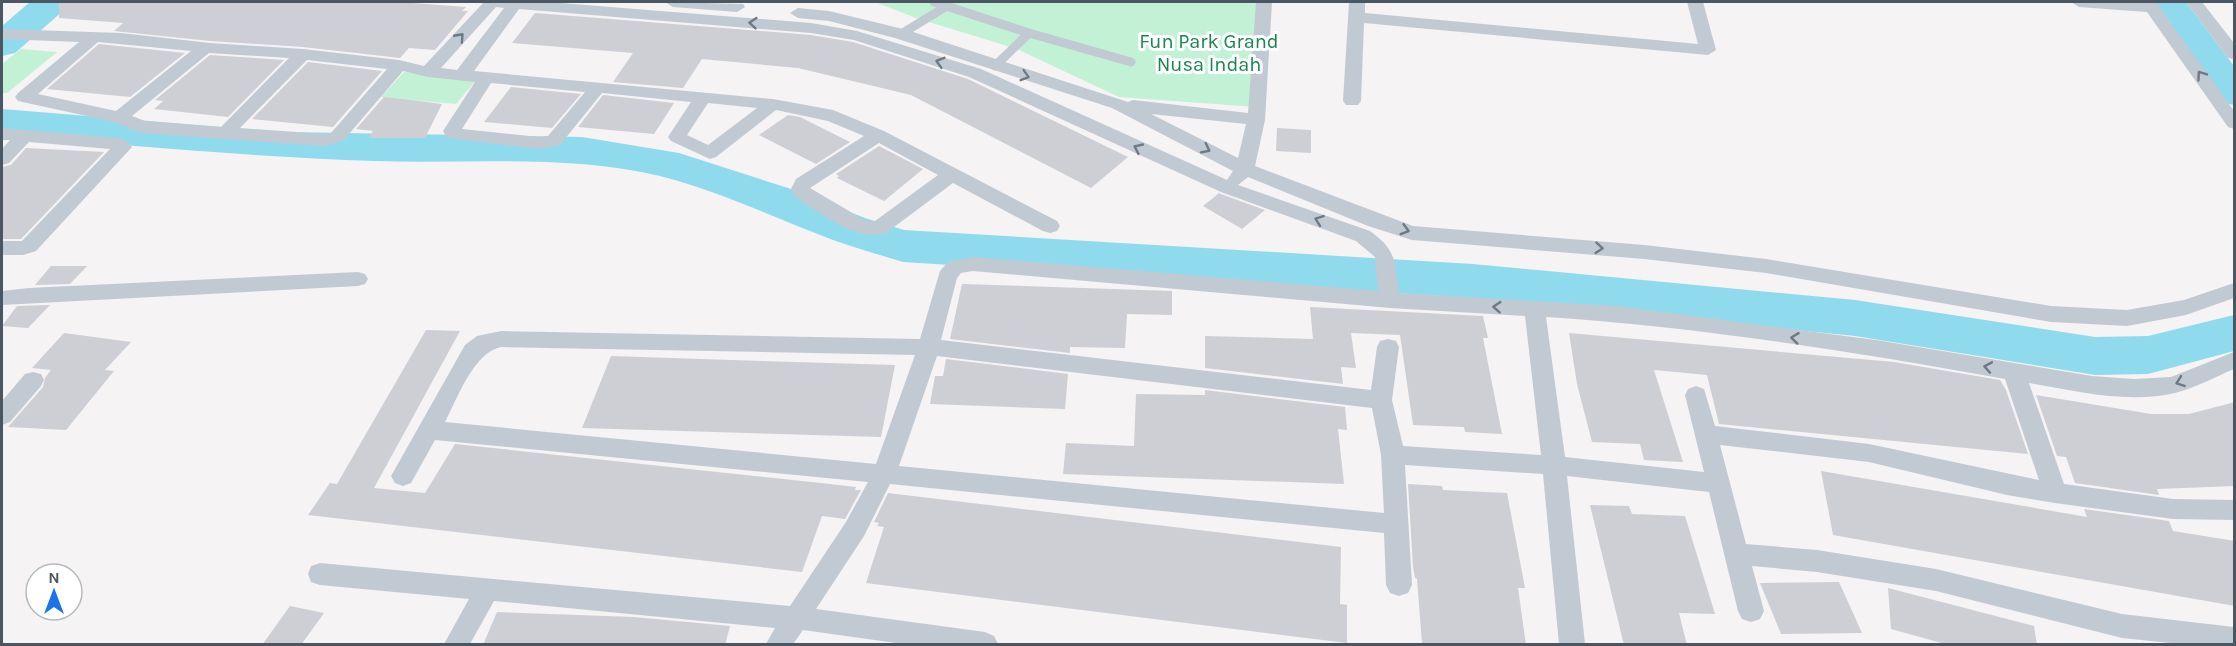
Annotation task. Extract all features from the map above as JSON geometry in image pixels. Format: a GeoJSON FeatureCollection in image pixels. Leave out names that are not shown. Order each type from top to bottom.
{"type":"FeatureCollection","features":[{"type":"Feature","properties":{"kind":"street"},"geometry":{"type":"LineString","coordinates":[[428,72],[493,2],[811,28],[857,36],[975,73],[1228,188],[1369,229],[1644,252],[1766,266],[2051,314],[2127,318],[2186,307],[2235,290]]}},
{"type":"Feature","properties":{"kind":"street"},"geometry":{"type":"LineString","coordinates":[[673,2],[829,16],[901,34],[1118,105],[1369,229],[1377,245],[1387,257],[1389,296]]}},
{"type":"Feature","properties":{"kind":"street"},"geometry":{"type":"LineString","coordinates":[[829,16],[846,2]]}},
{"type":"Feature","properties":{"kind":"street"},"geometry":{"type":"LineString","coordinates":[[1228,188],[1245,169],[1256,120],[1264,2]]}},
{"type":"Feature","properties":{"kind":"street"},"geometry":{"type":"LineString","coordinates":[[1352,101],[1357,9],[1708,50],[1695,2]]}},
{"type":"Feature","properties":{"kind":"street"},"geometry":{"type":"LineString","coordinates":[[2079,2],[2150,5],[2235,123]]}},
{"type":"Feature","properties":{"kind":"street"},"geometry":{"type":"LineString","coordinates":[[2194,2],[2235,54]]}},
{"type":"Feature","properties":{"kind":"street"},"geometry":{"type":"LineString","coordinates":[[462,75],[515,3]]}},
{"type":"Feature","properties":{"kind":"street"},"geometry":{"type":"LineString","coordinates":[[2,34],[93,38],[303,54],[399,65],[428,72],[773,104],[833,116],[878,135],[1050,226]]}},
{"type":"Feature","properties":{"kind":"street"},"geometry":{"type":"LineString","coordinates":[[93,38],[24,98],[119,117],[142,127],[331,139],[337,137],[399,65]]}},
{"type":"Feature","properties":{"kind":"street"},"geometry":{"type":"LineString","coordinates":[[119,117],[205,48]]}},
{"type":"Feature","properties":{"kind":"street"},"geometry":{"type":"LineString","coordinates":[[226,132],[303,54]]}},
{"type":"Feature","properties":{"kind":"street"},"geometry":{"type":"LineString","coordinates":[[486,78],[452,131],[453,134],[539,143],[554,141],[597,88]]}},
{"type":"Feature","properties":{"kind":"street"},"geometry":{"type":"LineString","coordinates":[[703,97],[677,137],[710,153],[773,104]]}},
{"type":"Feature","properties":{"kind":"street"},"geometry":{"type":"LineString","coordinates":[[1118,105],[1256,120]]}},
{"type":"Feature","properties":{"kind":"street"},"geometry":{"type":"LineString","coordinates":[[2,134],[119,144],[123,147],[29,246],[2,248]]}},
{"type":"Feature","properties":{"kind":"street"},"geometry":{"type":"LineString","coordinates":[[878,135],[803,183],[800,189],[803,193],[863,228],[871,229],[879,228],[952,174]]}},
{"type":"Feature","properties":{"kind":"street"},"geometry":{"type":"LineString","coordinates":[[2,159],[25,136]]}},
{"type":"Feature","properties":{"kind":"street"},"geometry":{"type":"LineString","coordinates":[[778,645],[855,529],[885,472],[929,346],[947,276],[955,267],[973,264],[1389,296],[1535,310],[1617,314],[1876,348],[2092,385],[2134,388],[2173,385],[2235,360]]}},
{"type":"Feature","properties":{"kind":"street"},"geometry":{"type":"LineString","coordinates":[[2,298],[358,279]]}},
{"type":"Feature","properties":{"kind":"street"},"geometry":{"type":"LineString","coordinates":[[1535,310],[1554,465],[1572,645]]}},
{"type":"Feature","properties":{"kind":"street"},"geometry":{"type":"LineString","coordinates":[[403,476],[473,351],[484,342],[501,339],[929,346],[1381,400]]}},
{"type":"Feature","properties":{"kind":"street"},"geometry":{"type":"LineString","coordinates":[[1388,347],[1381,400],[1393,455],[1399,585]]}},
{"type":"Feature","properties":{"kind":"street"},"geometry":{"type":"LineString","coordinates":[[2014,372],[2055,493]]}},
{"type":"Feature","properties":{"kind":"street"},"geometry":{"type":"LineString","coordinates":[[2,416],[33,381]]}},
{"type":"Feature","properties":{"kind":"street"},"geometry":{"type":"LineString","coordinates":[[1696,395],[1751,611]]}},
{"type":"Feature","properties":{"kind":"street"},"geometry":{"type":"LineString","coordinates":[[430,430],[885,472],[1396,524]]}},
{"type":"Feature","properties":{"kind":"street"},"geometry":{"type":"LineString","coordinates":[[1706,434],[1869,453],[2007,485],[2055,493],[2173,509],[2235,510]]}},
{"type":"Feature","properties":{"kind":"street"},"geometry":{"type":"LineString","coordinates":[[1393,455],[1554,465],[1718,483]]}},
{"type":"Feature","properties":{"kind":"street"},"geometry":{"type":"LineString","coordinates":[[1737,554],[1816,561],[1926,578],[2122,626],[2235,639]]}},
{"type":"Feature","properties":{"kind":"street"},"geometry":{"type":"LineString","coordinates":[[320,574],[797,618],[985,645]]}},
{"type":"Feature","properties":{"kind":"street"},"geometry":{"type":"LineString","coordinates":[[457,645],[488,588]]}},
{"type":"Feature","properties":{"kind":"lane"},"geometry":{"type":"LineString","coordinates":[[934,2],[1029,33],[1131,62]]}},
{"type":"Feature","properties":{"kind":"lane"},"geometry":{"type":"LineString","coordinates":[[901,34],[947,6]]}},
{"type":"Feature","properties":{"kind":"lane"},"geometry":{"type":"LineString","coordinates":[[995,66],[1029,33]]}},
{"type":"Feature","properties":{"kind":"green space","name":"Fun Park Grand Nusa Indah"},"geometry":{"type":"Polygon","coordinates":[[[875,2],[1269,2],[1256,107],[1119,97],[1017,49],[916,18],[875,2]]]}},
{"type":"Feature","properties":{"kind":"green space"},"geometry":{"type":"Polygon","coordinates":[[[21,49],[57,52],[7,93],[2,93],[2,64],[21,49]]]}},
{"type":"Feature","properties":{"kind":"green space"},"geometry":{"type":"Polygon","coordinates":[[[404,72],[477,79],[456,104],[381,97],[404,72]]]}},
{"type":"Feature","properties":{"kind":"building"},"geometry":{"type":"Polygon","coordinates":[[[59,2],[399,2],[466,7],[462,11],[468,11],[435,50],[409,48],[400,58],[303,47],[210,41],[114,31],[123,23],[59,18],[59,2]]]}},
{"type":"Feature","properties":{"kind":"building"},"geometry":{"type":"Polygon","coordinates":[[[535,13],[811,35],[853,42],[968,79],[1128,157],[1091,188],[911,95],[798,68],[702,59],[683,88],[613,82],[633,53],[512,43],[535,13]]]}},
{"type":"Feature","properties":{"kind":"building"},"geometry":{"type":"Polygon","coordinates":[[[99,44],[185,53],[130,97],[47,89],[99,44]]]}},
{"type":"Feature","properties":{"kind":"building"},"geometry":{"type":"Polygon","coordinates":[[[210,55],[284,60],[228,117],[154,109],[163,101],[155,100],[210,55]]]}},
{"type":"Feature","properties":{"kind":"building"},"geometry":{"type":"Polygon","coordinates":[[[308,62],[382,71],[333,127],[252,119],[308,62]]]}},
{"type":"Feature","properties":{"kind":"building"},"geometry":{"type":"Polygon","coordinates":[[[511,87],[581,94],[552,128],[484,122],[511,87]]]}},
{"type":"Feature","properties":{"kind":"building"},"geometry":{"type":"Polygon","coordinates":[[[603,95],[674,103],[654,134],[578,127],[603,95]]]}},
{"type":"Feature","properties":{"kind":"building"},"geometry":{"type":"Polygon","coordinates":[[[384,97],[442,104],[425,138],[368,138],[373,131],[356,129],[384,97]]]}},
{"type":"Feature","properties":{"kind":"building"},"geometry":{"type":"Polygon","coordinates":[[[788,115],[800,117],[850,142],[816,164],[759,135],[788,115]]]}},
{"type":"Feature","properties":{"kind":"building"},"geometry":{"type":"Polygon","coordinates":[[[1277,128],[1311,130],[1311,153],[1276,151],[1277,128]]]}},
{"type":"Feature","properties":{"kind":"building"},"geometry":{"type":"Polygon","coordinates":[[[879,146],[923,169],[884,201],[837,178],[839,176],[836,174],[879,146]]]}},
{"type":"Feature","properties":{"kind":"building"},"geometry":{"type":"Polygon","coordinates":[[[26,148],[104,152],[21,239],[2,239],[2,167],[11,165],[26,148]]]}},
{"type":"Feature","properties":{"kind":"building"},"geometry":{"type":"Polygon","coordinates":[[[1218,194],[1265,210],[1242,229],[1203,206],[1218,194]]]}},
{"type":"Feature","properties":{"kind":"building"},"geometry":{"type":"Polygon","coordinates":[[[51,266],[87,266],[70,284],[35,285],[51,266]]]}},
{"type":"Feature","properties":{"kind":"building"},"geometry":{"type":"Polygon","coordinates":[[[962,284],[1172,291],[1172,315],[1127,314],[1125,348],[1070,347],[1070,353],[950,339],[962,284]]]}},
{"type":"Feature","properties":{"kind":"building"},"geometry":{"type":"Polygon","coordinates":[[[50,305],[28,328],[2,326],[17,306],[50,305]]]}},
{"type":"Feature","properties":{"kind":"building"},"geometry":{"type":"Polygon","coordinates":[[[1310,307],[1483,316],[1488,338],[1483,338],[1502,434],[1465,432],[1464,427],[1413,425],[1400,335],[1351,333],[1356,368],[1341,367],[1343,384],[1205,368],[1205,336],[1313,339],[1310,307]]]}},
{"type":"Feature","properties":{"kind":"building"},"geometry":{"type":"Polygon","coordinates":[[[426,330],[460,331],[374,488],[425,493],[455,444],[821,483],[856,487],[855,490],[861,490],[845,519],[822,516],[802,572],[308,515],[330,483],[337,484],[426,330]]]}},
{"type":"Feature","properties":{"kind":"building"},"geometry":{"type":"Polygon","coordinates":[[[64,333],[131,342],[105,370],[114,371],[66,430],[8,427],[43,387],[45,378],[51,370],[32,368],[64,333]]]}},
{"type":"Feature","properties":{"kind":"building"},"geometry":{"type":"Polygon","coordinates":[[[1569,333],[1894,362],[2000,380],[2006,390],[2028,454],[1719,424],[1707,375],[1654,370],[1683,462],[1644,460],[1640,444],[1592,442],[1577,384],[1569,333]]]}},
{"type":"Feature","properties":{"kind":"building"},"geometry":{"type":"Polygon","coordinates":[[[611,356],[895,365],[881,437],[582,428],[611,356]]]}},
{"type":"Feature","properties":{"kind":"building"},"geometry":{"type":"Polygon","coordinates":[[[946,359],[1068,374],[1065,409],[930,404],[935,376],[943,376],[946,359]]]}},
{"type":"Feature","properties":{"kind":"building"},"geometry":{"type":"Polygon","coordinates":[[[1205,390],[1345,407],[1347,430],[1338,429],[1344,484],[1063,474],[1066,443],[1134,446],[1136,394],[1205,395],[1205,390]]]}},
{"type":"Feature","properties":{"kind":"building"},"geometry":{"type":"Polygon","coordinates":[[[2036,395],[2151,414],[2189,414],[2235,402],[2235,486],[2157,489],[2159,495],[2075,483],[2066,457],[2057,456],[2036,395]]]}},
{"type":"Feature","properties":{"kind":"building"},"geometry":{"type":"Polygon","coordinates":[[[1821,471],[2087,517],[2084,509],[2169,521],[2173,531],[2235,541],[2235,606],[1833,535],[1821,471]]]}},
{"type":"Feature","properties":{"kind":"building"},"geometry":{"type":"Polygon","coordinates":[[[1408,484],[1442,486],[1443,490],[1507,493],[1525,588],[1518,588],[1526,645],[1422,643],[1417,579],[1413,567],[1408,484]]]}},
{"type":"Feature","properties":{"kind":"building"},"geometry":{"type":"Polygon","coordinates":[[[888,493],[1341,547],[1340,604],[1347,605],[1347,643],[866,583],[884,527],[877,526],[879,523],[874,522],[888,493]]]}},
{"type":"Feature","properties":{"kind":"building"},"geometry":{"type":"Polygon","coordinates":[[[1590,505],[1629,506],[1632,514],[1685,516],[1715,614],[1679,613],[1687,645],[1624,645],[1590,505]]]}},
{"type":"Feature","properties":{"kind":"building"},"geometry":{"type":"Polygon","coordinates":[[[1839,582],[1862,633],[1781,634],[1760,583],[1839,582]]]}},
{"type":"Feature","properties":{"kind":"building"},"geometry":{"type":"Polygon","coordinates":[[[1888,588],[2034,626],[2037,645],[1949,645],[1891,629],[1888,588]]]}},
{"type":"Feature","properties":{"kind":"building"},"geometry":{"type":"Polygon","coordinates":[[[290,606],[324,613],[301,645],[262,645],[290,606]]]}},
{"type":"Feature","properties":{"kind":"building"},"geometry":{"type":"Polygon","coordinates":[[[497,612],[634,617],[730,626],[725,645],[483,645],[497,612]]]}},
{"type":"Feature","properties":{"kind":"waterway"},"geometry":{"type":"LineString","coordinates":[[2,45],[51,2]]}},
{"type":"Feature","properties":{"kind":"waterway"},"geometry":{"type":"LineString","coordinates":[[2168,2],[2234,93]]}},
{"type":"Feature","properties":{"kind":"waterway"},"geometry":{"type":"LineString","coordinates":[[2,122],[285,145],[416,149],[524,148],[582,151],[664,163],[773,198],[849,229],[903,246],[1473,281],[1855,318],[2095,356],[2148,355],[2234,333]]}}]}
